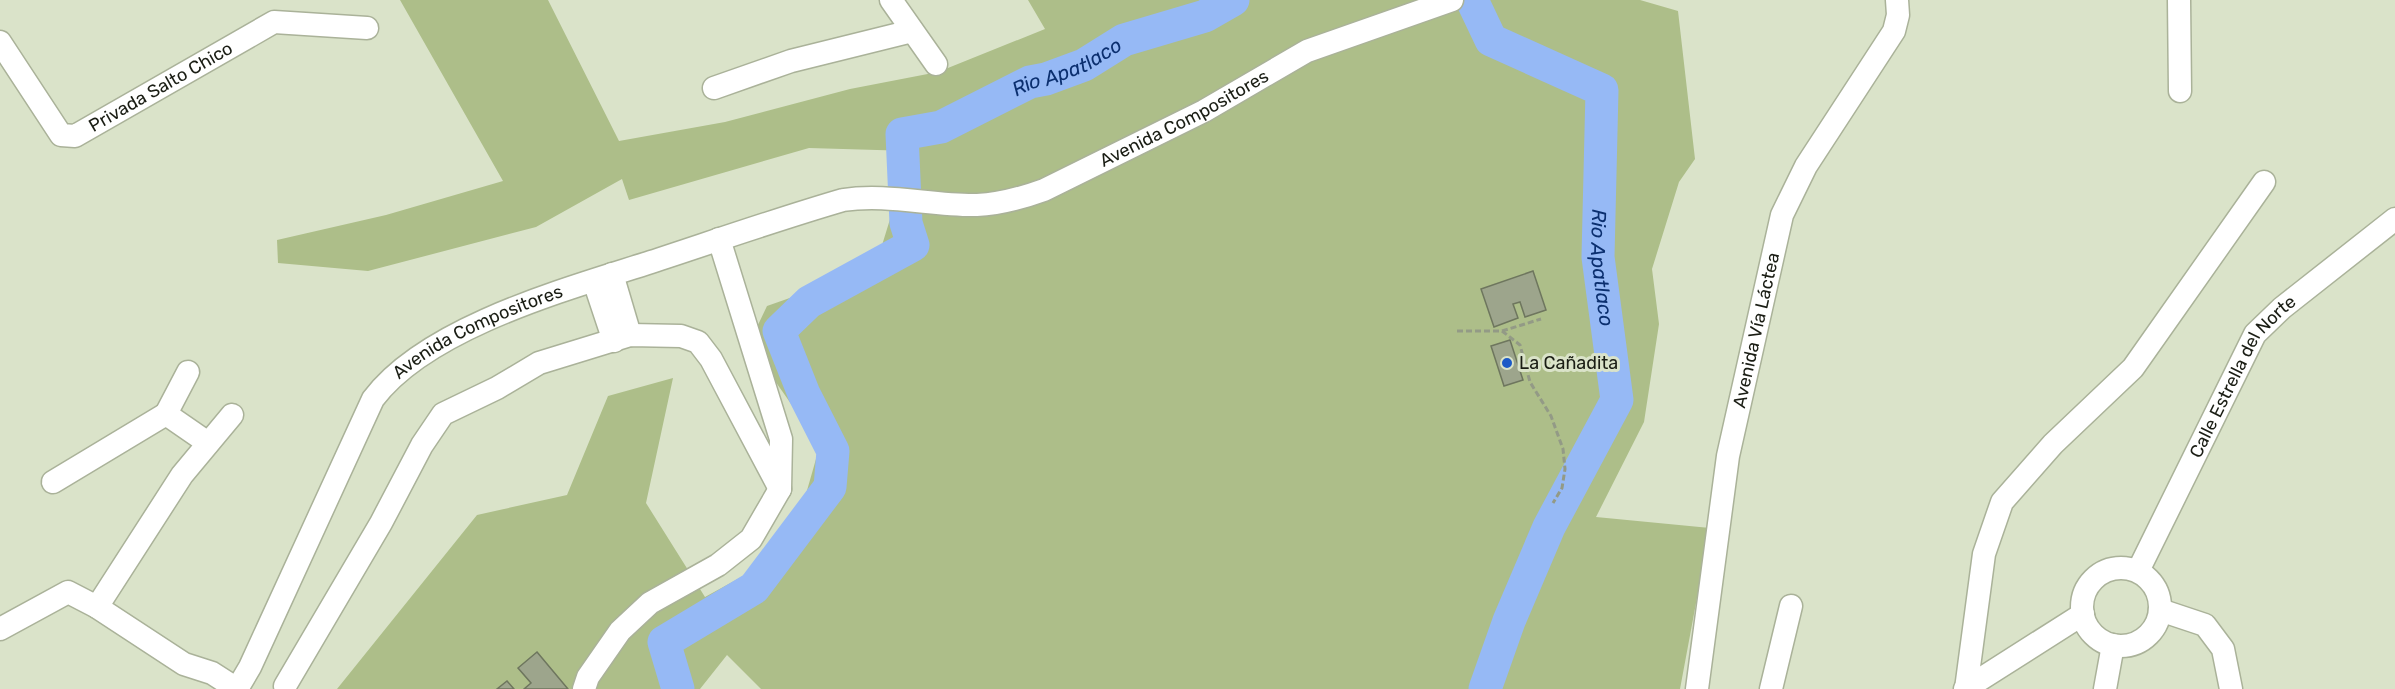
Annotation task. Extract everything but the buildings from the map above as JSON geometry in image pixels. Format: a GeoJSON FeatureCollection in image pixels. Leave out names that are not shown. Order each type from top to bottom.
{"type":"FeatureCollection","features":[{"type":"Feature","properties":{"kind":"street"},"geometry":{"type":"LineString","coordinates":[[891,0],[936,64]]}},
{"type":"Feature","properties":{"kind":"street","name":"Avenida Compositores"},"geometry":{"type":"LineString","coordinates":[[237,689],[280,603],[362,419],[386,382],[429,352],[489,318],[719,239],[843,200],[866,196],[974,205],[999,203],[1044,190],[1212,107],[1307,51],[1407,18],[1452,0]]}},
{"type":"Feature","properties":{"kind":"street","name":"Avenida Vía Láctea"},"geometry":{"type":"LineString","coordinates":[[1696,689],[1728,456],[1782,215],[1806,166],[1894,31],[1898,15],[1896,0]]}},
{"type":"Feature","properties":{"kind":"street"},"geometry":{"type":"LineString","coordinates":[[2179,0],[2180,91]]}},
{"type":"Feature","properties":{"kind":"street","name":"Privada Salto Chico"},"geometry":{"type":"LineString","coordinates":[[0,42],[61,135],[75,136],[274,22],[367,28]]}},
{"type":"Feature","properties":{"kind":"street"},"geometry":{"type":"LineString","coordinates":[[714,88],[791,62],[912,30]]}},
{"type":"Feature","properties":{"kind":"street"},"geometry":{"type":"LineString","coordinates":[[1966,689],[1984,554],[2002,502],[2053,444],[2133,368],[2264,182]]}},
{"type":"Feature","properties":{"kind":"street","name":"Calle Estrella del Norte"},"geometry":{"type":"LineString","coordinates":[[2138,571],[2255,334],[2282,308],[2395,219]]}},
{"type":"Feature","properties":{"kind":"street"},"geometry":{"type":"LineString","coordinates":[[584,689],[588,677],[620,631],[650,603],[718,566],[751,539],[780,489],[781,439],[719,239]]}},
{"type":"Feature","properties":{"kind":"street"},"geometry":{"type":"LineString","coordinates":[[603,278],[622,338]]}},
{"type":"Feature","properties":{"kind":"street"},"geometry":{"type":"LineString","coordinates":[[285,686],[381,523],[422,445],[443,414],[497,388],[538,363],[622,338],[681,336],[698,342],[711,359],[780,489]]}},
{"type":"Feature","properties":{"kind":"street"},"geometry":{"type":"LineString","coordinates":[[53,482],[166,414],[188,372]]}},
{"type":"Feature","properties":{"kind":"street"},"geometry":{"type":"LineString","coordinates":[[166,414],[208,443]]}},
{"type":"Feature","properties":{"kind":"street"},"geometry":{"type":"LineString","coordinates":[[97,608],[182,475],[232,415]]}},
{"type":"Feature","properties":{"kind":"street"},"geometry":{"type":"LineString","coordinates":[[2114,568],[2138,571],[2155,587],[2160,610],[2157,623],[2149,634],[2139,642],[2126,646],[2113,645],[2093,634],[2083,614],[2086,590],[2102,572],[2114,568]]}},
{"type":"Feature","properties":{"kind":"street"},"geometry":{"type":"LineString","coordinates":[[0,629],[68,592],[184,664],[212,673],[237,689]]}},
{"type":"Feature","properties":{"kind":"street"},"geometry":{"type":"LineString","coordinates":[[1771,689],[1791,606]]}},
{"type":"Feature","properties":{"kind":"street"},"geometry":{"type":"LineString","coordinates":[[2160,610],[2205,626],[2223,649],[2231,689]]}},
{"type":"Feature","properties":{"kind":"street"},"geometry":{"type":"LineString","coordinates":[[1966,689],[2083,614]]}},
{"type":"Feature","properties":{"kind":"street"},"geometry":{"type":"LineString","coordinates":[[2105,689],[2113,645]]}},
{"type":"Feature","properties":{"kind":"street"},"geometry":{"type":"LineString","coordinates":[[184,664],[206,689]]}},
{"type":"Feature","properties":{"kind":"path"},"geometry":{"type":"LineString","coordinates":[[1457,331],[1502,331],[1541,319]]}},
{"type":"Feature","properties":{"kind":"path"},"geometry":{"type":"LineString","coordinates":[[1502,331],[1520,345],[1530,382],[1551,416],[1563,449],[1566,469],[1562,488],[1553,503]]}},
{"type":"Feature","properties":{"kind":"green space"},"geometry":{"type":"Polygon","coordinates":[[[400,0],[548,0],[619,141],[725,122],[850,89],[938,72],[1045,29],[1028,0],[1640,0],[1678,11],[1695,159],[1679,182],[1652,269],[1659,324],[1644,422],[1596,517],[1710,528],[1680,689],[761,689],[727,655],[700,689],[337,689],[477,515],[567,495],[608,396],[673,378],[646,503],[705,597],[790,550],[820,445],[749,344],[767,306],[875,268],[911,151],[809,148],[629,200],[622,179],[536,227],[368,271],[278,263],[277,240],[386,215],[503,181],[400,0]]]}},
{"type":"Feature","properties":{"kind":"waterway"},"geometry":{"type":"LineString","coordinates":[[678,689],[664,642],[754,588],[830,487],[833,451],[804,394],[779,331],[809,302],[913,245],[906,223],[902,134],[941,127],[1030,82],[1046,79],[1084,65],[1124,40],[1205,16],[1233,0]]}},
{"type":"Feature","properties":{"kind":"waterway","name":"Rio Apatlaco"},"geometry":{"type":"LineString","coordinates":[[1472,0],[1491,40],[1602,90],[1598,257],[1617,400],[1549,527],[1509,621],[1485,689]]}},
{"type":"Feature","properties":{"kind":"place","name":"La Cañadita"},"geometry":{"type":"Point","coordinates":[1507,363]}}]}
